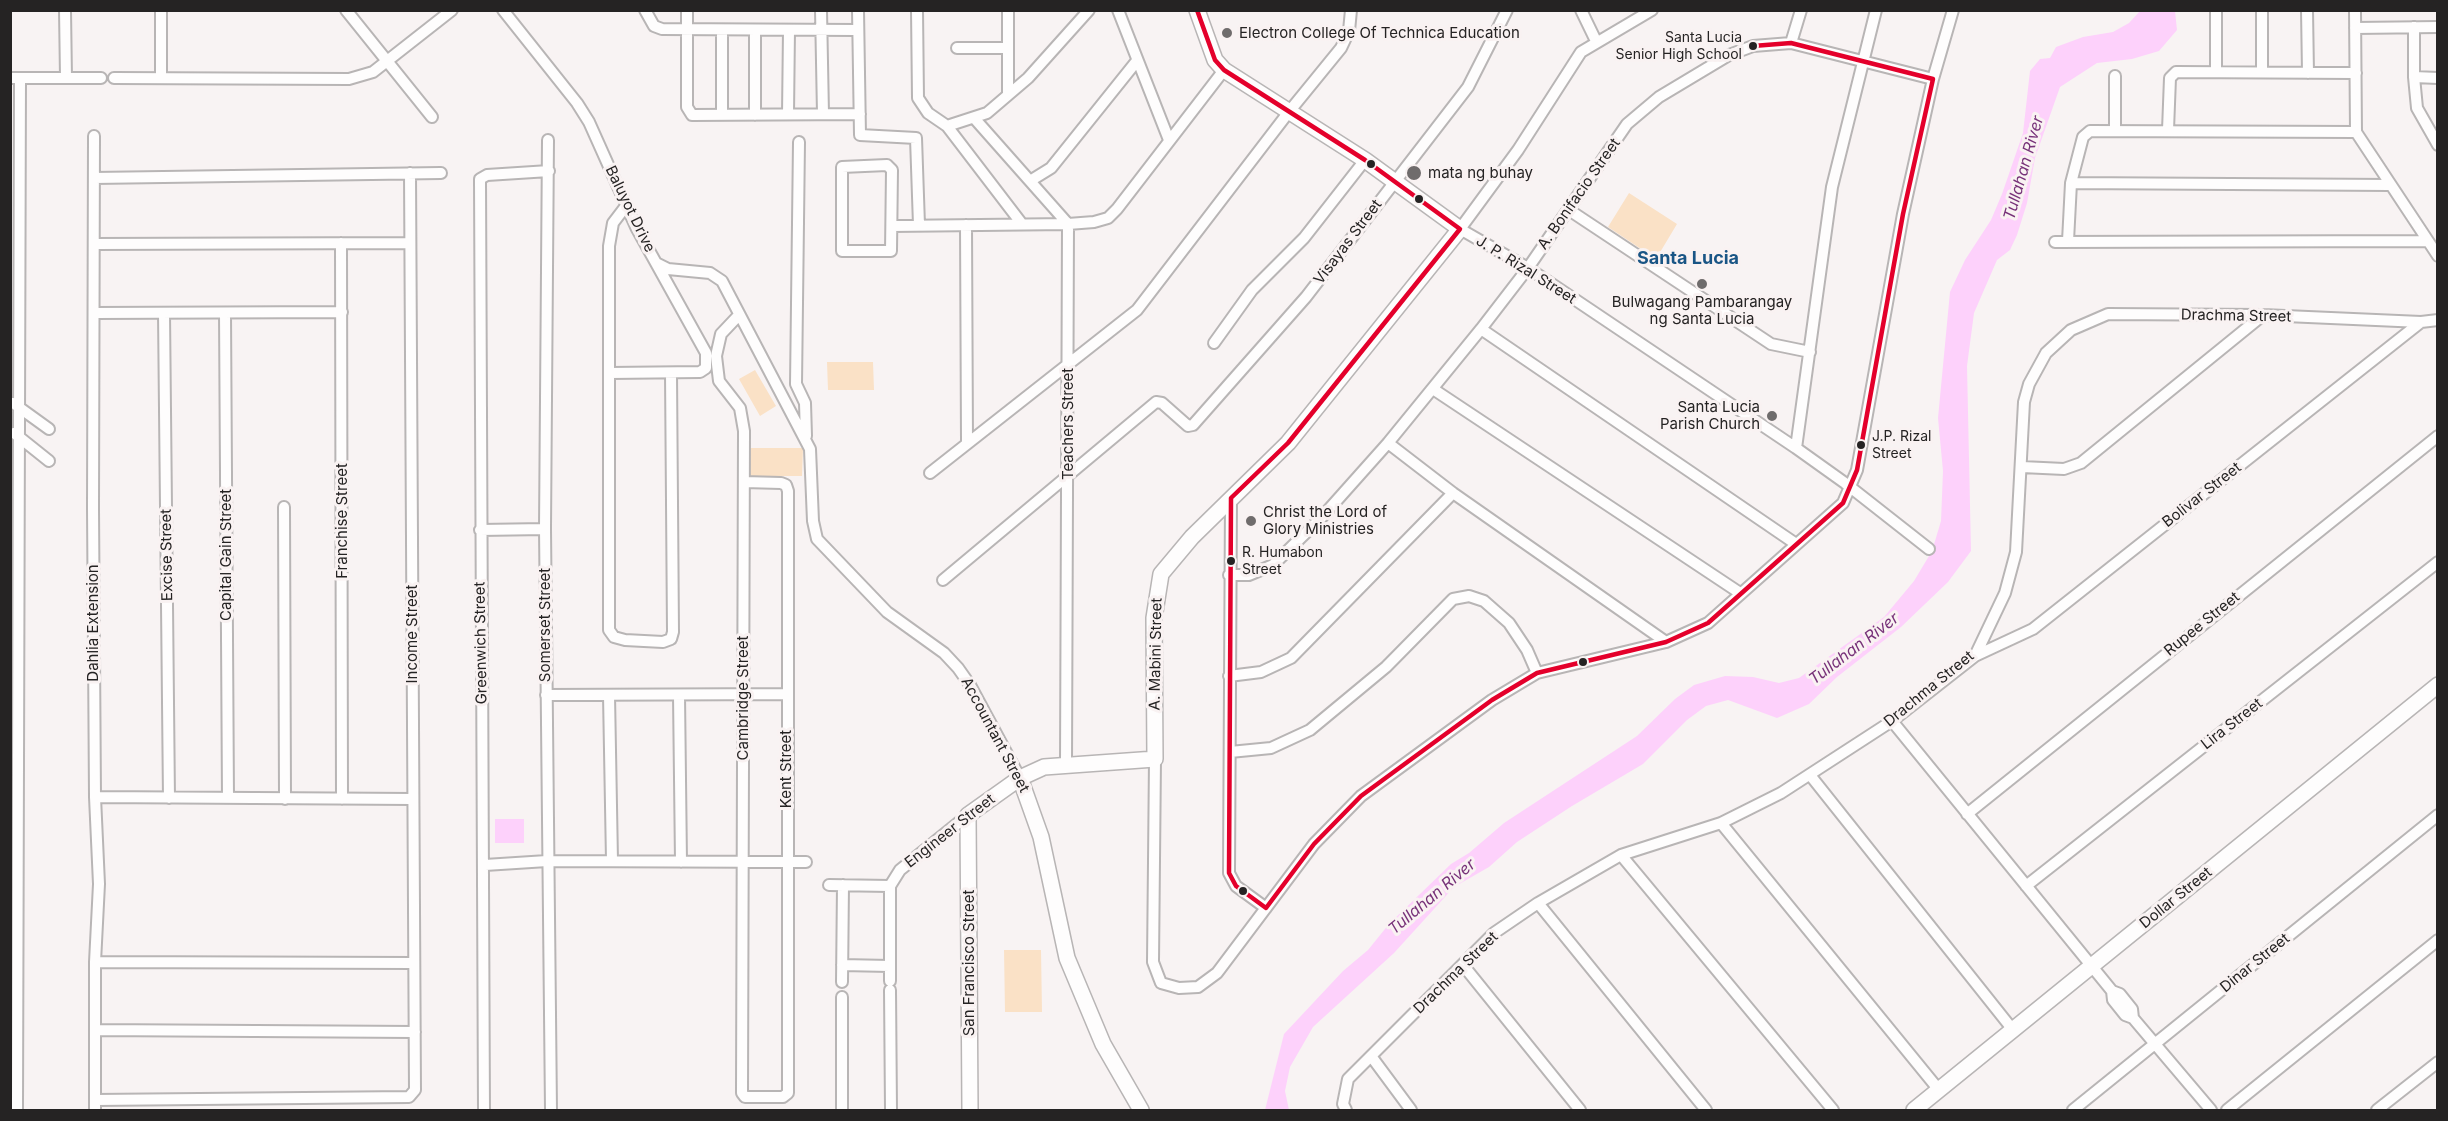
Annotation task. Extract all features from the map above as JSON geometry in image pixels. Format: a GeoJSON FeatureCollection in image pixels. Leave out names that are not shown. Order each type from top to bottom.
{"type":"FeatureCollection","features":[{"type":"Feature","properties":{"kind":"street"},"geometry":{"type":"LineString","coordinates":[[65,10],[66,78]]}},
{"type":"Feature","properties":{"kind":"street"},"geometry":{"type":"LineString","coordinates":[[161,10],[161,77]]}},
{"type":"Feature","properties":{"kind":"street"},"geometry":{"type":"LineString","coordinates":[[346,10],[432,117]]}},
{"type":"Feature","properties":{"kind":"street"},"geometry":{"type":"LineString","coordinates":[[114,78],[349,79],[373,72],[452,10]]}},
{"type":"Feature","properties":{"kind":"street","name":"Baluyot Drive"},"geometry":{"type":"LineString","coordinates":[[503,10],[577,103],[589,122],[626,206],[656,262],[668,269],[716,276],[722,281],[806,440]]}},
{"type":"Feature","properties":{"kind":"street"},"geometry":{"type":"LineString","coordinates":[[645,10],[654,26],[687,31],[858,30]]}},
{"type":"Feature","properties":{"kind":"street"},"geometry":{"type":"LineString","coordinates":[[687,10],[689,113],[692,115],[860,114]]}},
{"type":"Feature","properties":{"kind":"street"},"geometry":{"type":"LineString","coordinates":[[821,10],[823,114]]}},
{"type":"Feature","properties":{"kind":"street"},"geometry":{"type":"LineString","coordinates":[[858,10],[860,135],[864,138],[911,137],[917,142],[918,225]]}},
{"type":"Feature","properties":{"kind":"street"},"geometry":{"type":"LineString","coordinates":[[917,10],[918,98],[928,112],[947,126],[1022,224]]}},
{"type":"Feature","properties":{"kind":"street"},"geometry":{"type":"LineString","coordinates":[[1008,10],[1008,95]]}},
{"type":"Feature","properties":{"kind":"street"},"geometry":{"type":"LineString","coordinates":[[947,126],[987,113],[1028,78],[1089,10]]}},
{"type":"Feature","properties":{"kind":"street"},"geometry":{"type":"LineString","coordinates":[[1118,10],[1136,62],[1169,140]]}},
{"type":"Feature","properties":{"kind":"street","name":"J. P. Rizal Street"},"geometry":{"type":"LineString","coordinates":[[1197,10],[1215,60],[1224,70],[1288,113],[1365,160],[1460,229],[1527,268],[1796,448],[1929,549]]}},
{"type":"Feature","properties":{"kind":"street"},"geometry":{"type":"LineString","coordinates":[[930,473],[1137,310],[1288,113],[1341,48],[1349,31],[1351,10]]}},
{"type":"Feature","properties":{"kind":"street","name":"Visayas Street"},"geometry":{"type":"LineString","coordinates":[[1068,477],[1159,402],[1188,426],[1193,425],[1306,297],[1468,87],[1508,10]]}},
{"type":"Feature","properties":{"kind":"street"},"geometry":{"type":"LineString","coordinates":[[1581,10],[1596,41]]}},
{"type":"Feature","properties":{"kind":"street","name":"A. Mabini Street"},"geometry":{"type":"LineString","coordinates":[[1266,908],[1217,973],[1198,987],[1179,988],[1161,983],[1153,962],[1154,618],[1161,574],[1168,562],[1302,426],[1460,229],[1518,150],[1581,52],[1596,41],[1652,10]]}},
{"type":"Feature","properties":{"kind":"street"},"geometry":{"type":"LineString","coordinates":[[1791,43],[1801,10]]}},
{"type":"Feature","properties":{"kind":"street"},"geometry":{"type":"LineString","coordinates":[[1796,448],[1832,187],[1876,10]]}},
{"type":"Feature","properties":{"kind":"street"},"geometry":{"type":"LineString","coordinates":[[1231,498],[1229,873],[1236,886],[1266,908],[1314,844],[1361,796],[1492,700],[1537,673],[1666,642],[1708,622],[1843,503],[1851,489],[1857,470],[1903,214],[1933,79],[1953,10]]}},
{"type":"Feature","properties":{"kind":"street"},"geometry":{"type":"LineString","coordinates":[[2216,10],[2216,72]]}},
{"type":"Feature","properties":{"kind":"street"},"geometry":{"type":"LineString","coordinates":[[2262,10],[2262,72]]}},
{"type":"Feature","properties":{"kind":"street"},"geometry":{"type":"LineString","coordinates":[[2307,10],[2308,73]]}},
{"type":"Feature","properties":{"kind":"street"},"geometry":{"type":"LineString","coordinates":[[2355,10],[2356,132],[2438,256]]}},
{"type":"Feature","properties":{"kind":"street"},"geometry":{"type":"LineString","coordinates":[[2414,27],[2414,77],[2421,118],[2438,145]]}},
{"type":"Feature","properties":{"kind":"street"},"geometry":{"type":"LineString","coordinates":[[2355,28],[2438,27]]}},
{"type":"Feature","properties":{"kind":"street"},"geometry":{"type":"LineString","coordinates":[[722,30],[722,115]]}},
{"type":"Feature","properties":{"kind":"street"},"geometry":{"type":"LineString","coordinates":[[755,30],[755,115]]}},
{"type":"Feature","properties":{"kind":"street"},"geometry":{"type":"LineString","coordinates":[[788,114],[789,30]]}},
{"type":"Feature","properties":{"kind":"street","name":"A. Bonifacio Street"},"geometry":{"type":"LineString","coordinates":[[1229,575],[1249,575],[1264,570],[1284,556],[1388,443],[1527,268],[1627,124],[1659,97],[1729,55],[1753,46],[1791,43],[1933,79]]}},
{"type":"Feature","properties":{"kind":"street"},"geometry":{"type":"LineString","coordinates":[[957,48],[1008,48]]}},
{"type":"Feature","properties":{"kind":"street"},"geometry":{"type":"LineString","coordinates":[[1030,181],[1051,168],[1136,62]]}},
{"type":"Feature","properties":{"kind":"street"},"geometry":{"type":"LineString","coordinates":[[892,226],[1068,224],[1094,222],[1108,218],[1224,70]]}},
{"type":"Feature","properties":{"kind":"street"},"geometry":{"type":"LineString","coordinates":[[2168,130],[2172,73],[2356,73]]}},
{"type":"Feature","properties":{"kind":"street"},"geometry":{"type":"LineString","coordinates":[[2115,76],[2115,131]]}},
{"type":"Feature","properties":{"kind":"street"},"geometry":{"type":"LineString","coordinates":[[2414,77],[2438,78]]}},
{"type":"Feature","properties":{"kind":"street"},"geometry":{"type":"LineString","coordinates":[[17,1110],[14,1078],[15,78],[101,78]]}},
{"type":"Feature","properties":{"kind":"street"},"geometry":{"type":"LineString","coordinates":[[975,118],[1068,224]]}},
{"type":"Feature","properties":{"kind":"street"},"geometry":{"type":"LineString","coordinates":[[2068,241],[2071,183],[2086,133],[2168,130],[2356,132]]}},
{"type":"Feature","properties":{"kind":"street","name":"Dahlia Extension"},"geometry":{"type":"LineString","coordinates":[[94,136],[94,797],[99,884],[95,962],[95,1105]]}},
{"type":"Feature","properties":{"kind":"street","name":"Somerset Street"},"geometry":{"type":"LineString","coordinates":[[548,140],[545,529],[551,1110]]}},
{"type":"Feature","properties":{"kind":"street"},"geometry":{"type":"LineString","coordinates":[[799,142],[796,384],[805,403],[806,440]]}},
{"type":"Feature","properties":{"kind":"street"},"geometry":{"type":"LineString","coordinates":[[1214,343],[1252,290],[1304,238],[1365,160]]}},
{"type":"Feature","properties":{"kind":"street"},"geometry":{"type":"LineString","coordinates":[[891,166],[892,226],[891,251],[842,251],[842,167],[891,166]]}},
{"type":"Feature","properties":{"kind":"street","name":"Greenwich Street"},"geometry":{"type":"LineString","coordinates":[[484,1110],[480,179],[482,176],[549,171]]}},
{"type":"Feature","properties":{"kind":"street","name":"Income Street"},"geometry":{"type":"LineString","coordinates":[[95,1105],[413,1095],[415,1032],[410,173]]}},
{"type":"Feature","properties":{"kind":"street"},"geometry":{"type":"LineString","coordinates":[[94,178],[441,173]]}},
{"type":"Feature","properties":{"kind":"street"},"geometry":{"type":"LineString","coordinates":[[2071,183],[2390,185]]}},
{"type":"Feature","properties":{"kind":"street"},"geometry":{"type":"LineString","coordinates":[[626,206],[613,223],[610,232],[609,630],[614,637],[663,642],[671,639],[673,632],[671,373]]}},
{"type":"Feature","properties":{"kind":"street"},"geometry":{"type":"LineString","coordinates":[[1569,210],[1771,344],[1810,352]]}},
{"type":"Feature","properties":{"kind":"street","name":"Teachers Street"},"geometry":{"type":"LineString","coordinates":[[1066,765],[1068,224]]}},
{"type":"Feature","properties":{"kind":"street"},"geometry":{"type":"LineString","coordinates":[[966,225],[967,443]]}},
{"type":"Feature","properties":{"kind":"street"},"geometry":{"type":"LineString","coordinates":[[2055,242],[2427,241]]}},
{"type":"Feature","properties":{"kind":"street","name":"Franchise Street"},"geometry":{"type":"LineString","coordinates":[[341,243],[342,799]]}},
{"type":"Feature","properties":{"kind":"street"},"geometry":{"type":"LineString","coordinates":[[94,244],[410,243]]}},
{"type":"Feature","properties":{"kind":"street"},"geometry":{"type":"LineString","coordinates":[[610,373],[700,372],[706,368],[708,361],[706,352],[656,262]]}},
{"type":"Feature","properties":{"kind":"street"},"geometry":{"type":"LineString","coordinates":[[94,313],[342,312]]}},
{"type":"Feature","properties":{"kind":"street","name":"Excise Street"},"geometry":{"type":"LineString","coordinates":[[164,313],[169,798]]}},
{"type":"Feature","properties":{"kind":"street","name":"Capital Gain Street"},"geometry":{"type":"LineString","coordinates":[[225,313],[228,798]]}},
{"type":"Feature","properties":{"kind":"street","name":"Drachma Street"},"geometry":{"type":"LineString","coordinates":[[1346,1110],[1343,1104],[1348,1079],[1494,933],[1538,903],[1621,855],[1721,823],[1810,775],[1892,721],[1975,656],[2005,593],[2016,552],[2024,402],[2029,384],[2046,353],[2071,330],[2108,314],[2263,315],[2421,322],[2438,320]]}},
{"type":"Feature","properties":{"kind":"street","name":"Cambridge Street"},"geometry":{"type":"LineString","coordinates":[[739,315],[721,334],[717,363],[719,381],[740,408],[742,418],[744,482],[743,1096],[786,1096]]}},
{"type":"Feature","properties":{"kind":"street"},"geometry":{"type":"LineString","coordinates":[[2022,468],[2064,469],[2081,463],[2263,315]]}},
{"type":"Feature","properties":{"kind":"street","name":"Bolivar Street"},"geometry":{"type":"LineString","coordinates":[[1975,656],[2033,629],[2421,322]]}},
{"type":"Feature","properties":{"kind":"street"},"geometry":{"type":"LineString","coordinates":[[1480,329],[1796,544]]}},
{"type":"Feature","properties":{"kind":"street"},"geometry":{"type":"LineString","coordinates":[[1433,389],[1740,593]]}},
{"type":"Feature","properties":{"kind":"street"},"geometry":{"type":"LineString","coordinates":[[14,404],[49,429]]}},
{"type":"Feature","properties":{"kind":"street"},"geometry":{"type":"LineString","coordinates":[[14,433],[49,461]]}},
{"type":"Feature","properties":{"kind":"street","name":"Rupee Street"},"geometry":{"type":"LineString","coordinates":[[1967,814],[2438,436]]}},
{"type":"Feature","properties":{"kind":"street","name":"Accountant Street"},"geometry":{"type":"LineString","coordinates":[[806,440],[812,460],[813,521],[817,538],[887,612],[931,643],[958,668],[970,685],[1020,778],[1041,837],[1067,958],[1103,1044],[1141,1110]]}},
{"type":"Feature","properties":{"kind":"street"},"geometry":{"type":"LineString","coordinates":[[1388,443],[1454,493],[1666,642]]}},
{"type":"Feature","properties":{"kind":"street"},"geometry":{"type":"LineString","coordinates":[[943,580],[1068,477]]}},
{"type":"Feature","properties":{"kind":"street","name":"Kent Street"},"geometry":{"type":"LineString","coordinates":[[744,482],[781,483],[786,485],[788,491],[786,1096]]}},
{"type":"Feature","properties":{"kind":"street"},"geometry":{"type":"LineString","coordinates":[[1229,676],[1261,672],[1292,658],[1454,493]]}},
{"type":"Feature","properties":{"kind":"street"},"geometry":{"type":"LineString","coordinates":[[284,507],[285,798]]}},
{"type":"Feature","properties":{"kind":"street"},"geometry":{"type":"LineString","coordinates":[[480,530],[545,529]]}},
{"type":"Feature","properties":{"kind":"street","name":"Lira Street"},"geometry":{"type":"LineString","coordinates":[[2026,886],[2438,562]]}},
{"type":"Feature","properties":{"kind":"street"},"geometry":{"type":"LineString","coordinates":[[1230,752],[1271,748],[1310,730],[1386,667],[1454,599],[1468,596],[1484,601],[1509,623],[1527,650],[1537,673]]}},
{"type":"Feature","properties":{"kind":"street","name":"Dollar Street"},"geometry":{"type":"LineString","coordinates":[[1914,1110],[2438,686]]}},
{"type":"Feature","properties":{"kind":"street"},"geometry":{"type":"LineString","coordinates":[[546,695],[787,694]]}},
{"type":"Feature","properties":{"kind":"street"},"geometry":{"type":"LineString","coordinates":[[609,695],[612,861]]}},
{"type":"Feature","properties":{"kind":"street"},"geometry":{"type":"LineString","coordinates":[[679,695],[681,862]]}},
{"type":"Feature","properties":{"kind":"street"},"geometry":{"type":"LineString","coordinates":[[1892,721],[2112,991],[2120,994],[2132,1009],[2133,1018],[2211,1110]]}},
{"type":"Feature","properties":{"kind":"street","name":"Engineer Street"},"geometry":{"type":"LineString","coordinates":[[890,886],[900,870],[968,815],[1020,778],[1044,767],[1155,759]]}},
{"type":"Feature","properties":{"kind":"street"},"geometry":{"type":"LineString","coordinates":[[1810,775],[2013,1030]]}},
{"type":"Feature","properties":{"kind":"street"},"geometry":{"type":"LineString","coordinates":[[94,797],[413,799]]}},
{"type":"Feature","properties":{"kind":"street","name":"Dinar Street"},"geometry":{"type":"LineString","coordinates":[[2073,1110],[2438,814]]}},
{"type":"Feature","properties":{"kind":"street","name":"San Francisco Street"},"geometry":{"type":"LineString","coordinates":[[968,815],[970,1110]]}},
{"type":"Feature","properties":{"kind":"street"},"geometry":{"type":"LineString","coordinates":[[1721,823],[1939,1090]]}},
{"type":"Feature","properties":{"kind":"street"},"geometry":{"type":"LineString","coordinates":[[1621,855],[1833,1110]]}},
{"type":"Feature","properties":{"kind":"street"},"geometry":{"type":"LineString","coordinates":[[484,865],[547,861],[806,862]]}},
{"type":"Feature","properties":{"kind":"street"},"geometry":{"type":"LineString","coordinates":[[829,885],[890,886],[891,1110]]}},
{"type":"Feature","properties":{"kind":"street"},"geometry":{"type":"LineString","coordinates":[[842,982],[843,885]]}},
{"type":"Feature","properties":{"kind":"street"},"geometry":{"type":"LineString","coordinates":[[1538,903],[1706,1110]]}},
{"type":"Feature","properties":{"kind":"street"},"geometry":{"type":"LineString","coordinates":[[2227,1110],[2438,940]]}},
{"type":"Feature","properties":{"kind":"street"},"geometry":{"type":"LineString","coordinates":[[95,962],[414,963]]}},
{"type":"Feature","properties":{"kind":"street"},"geometry":{"type":"LineString","coordinates":[[842,965],[890,966]]}},
{"type":"Feature","properties":{"kind":"street"},"geometry":{"type":"LineString","coordinates":[[1463,965],[1576,1109]]}},
{"type":"Feature","properties":{"kind":"street"},"geometry":{"type":"LineString","coordinates":[[842,997],[842,1110]]}},
{"type":"Feature","properties":{"kind":"street"},"geometry":{"type":"LineString","coordinates":[[95,1030],[415,1032]]}},
{"type":"Feature","properties":{"kind":"street"},"geometry":{"type":"LineString","coordinates":[[1371,1056],[1411,1110]]}},
{"type":"Feature","properties":{"kind":"street"},"geometry":{"type":"LineString","coordinates":[[2377,1110],[2438,1062]]}},
{"type":"Feature","properties":{"kind":"shaded area"},"geometry":{"type":"Polygon","coordinates":[[[1629,193],[1677,224],[1656,259],[1608,227],[1629,193]]]}},
{"type":"Feature","properties":{"kind":"shaded area"},"geometry":{"type":"Polygon","coordinates":[[[827,362],[873,362],[874,390],[828,390],[827,362]]]}},
{"type":"Feature","properties":{"kind":"shaded area"},"geometry":{"type":"Polygon","coordinates":[[[755,370],[776,406],[760,416],[739,379],[755,370]]]}},
{"type":"Feature","properties":{"kind":"shaded area"},"geometry":{"type":"Polygon","coordinates":[[[749,448],[803,448],[802,476],[749,476],[749,448]]]}},
{"type":"Feature","properties":{"kind":"shaded area"},"geometry":{"type":"Polygon","coordinates":[[[1004,950],[1041,950],[1042,1012],[1005,1012],[1004,950]]]}},
{"type":"Feature","properties":{"kind":"water","name":"Tullahan River"},"geometry":{"type":"Polygon","coordinates":[[[2140,11],[2175,11],[2177,30],[2159,51],[2132,59],[2097,63],[2060,87],[2035,158],[2027,203],[2017,235],[2010,250],[1997,260],[1974,313],[1967,366],[1971,551],[1948,582],[1901,627],[1837,677],[1809,704],[1777,718],[1728,700],[1706,706],[1687,720],[1643,764],[1572,806],[1517,842],[1489,867],[1454,887],[1394,953],[1313,1027],[1290,1067],[1285,1091],[1289,1110],[1265,1110],[1284,1034],[1343,971],[1368,950],[1389,924],[1451,864],[1469,853],[1504,823],[1637,736],[1675,699],[1694,685],[1725,676],[1753,677],[1779,683],[1799,678],[1884,617],[1914,581],[1932,551],[1941,521],[1943,471],[1938,418],[1950,292],[1965,260],[1991,220],[2002,194],[2023,133],[2030,71],[2040,59],[2050,58],[2056,47],[2083,37],[2113,32],[2129,23],[2140,11]]]}},
{"type":"Feature","properties":{"kind":"water"},"geometry":{"type":"Polygon","coordinates":[[[495,819],[524,819],[524,843],[495,843],[495,819]]]}},
{"type":"Feature","properties":{"kind":"transit line"},"geometry":{"type":"LineString","coordinates":[[1197,10],[1215,60],[1224,70],[1365,160],[1460,229],[1288,443],[1231,498],[1229,873],[1236,886],[1266,908],[1314,844],[1361,796],[1492,700],[1537,673],[1666,642],[1708,623],[1843,503],[1857,470],[1903,214],[1933,79],[1791,43],[1753,46]]}},
{"type":"Feature","properties":{"kind":"place","name":"Electron College Of Technica Education"},"geometry":{"type":"Point","coordinates":[1227,33]}},
{"type":"Feature","properties":{"kind":"place","name":"Santa Lucia Senior High School"},"geometry":{"type":"Point","coordinates":[1753,46]}},
{"type":"Feature","properties":{"kind":"place","name":"mata ng buhay"},"geometry":{"type":"Point","coordinates":[1414,173]}},
{"type":"Feature","properties":{"kind":"place","name":"Bulwagang Pambarangay ng Santa Lucia"},"geometry":{"type":"Point","coordinates":[1702,284]}},
{"type":"Feature","properties":{"kind":"place","name":"Santa Lucia Parish Church"},"geometry":{"type":"Point","coordinates":[1772,416]}},
{"type":"Feature","properties":{"kind":"place","name":"J.P. Rizal Street"},"geometry":{"type":"Point","coordinates":[1861,445]}},
{"type":"Feature","properties":{"kind":"place","name":"Christ the Lord of Glory Ministries"},"geometry":{"type":"Point","coordinates":[1251,521]}},
{"type":"Feature","properties":{"kind":"place","name":"R. Humabon Street"},"geometry":{"type":"Point","coordinates":[1231,561]}},
{"type":"Feature","properties":{"kind":"district","name":"Santa Lucia"},"geometry":{"type":"Point","coordinates":[1688,259]}}]}
